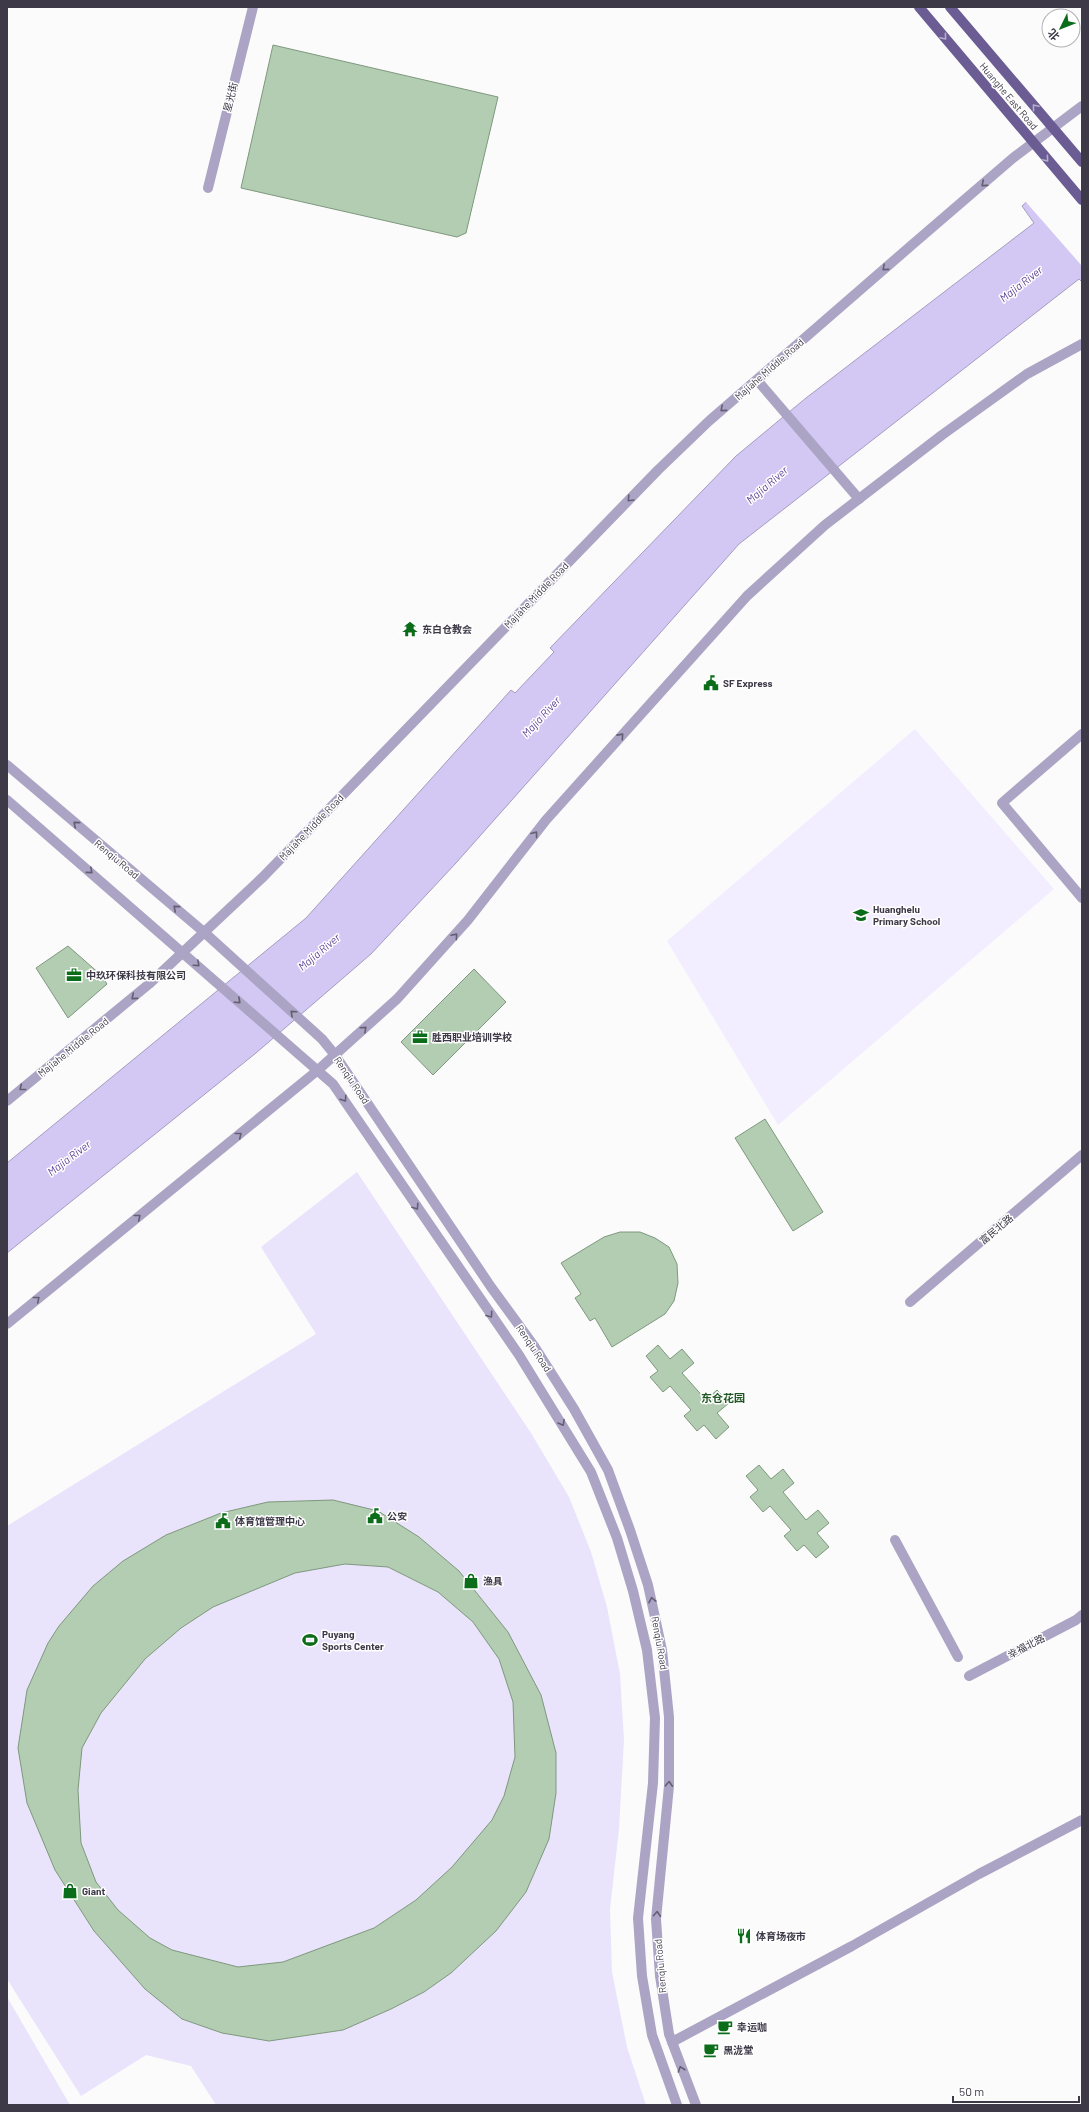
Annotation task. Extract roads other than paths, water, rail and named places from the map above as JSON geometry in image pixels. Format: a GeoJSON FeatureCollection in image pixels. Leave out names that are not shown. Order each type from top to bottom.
{"type":"FeatureCollection","features":[{"type":"Feature","properties":{"kind":"main road","name":"Huanghe East Road"},"geometry":{"type":"LineString","coordinates":[[919,7],[1082,200]]}},
{"type":"Feature","properties":{"kind":"main road","name":"Huanghe East Road"},"geometry":{"type":"LineString","coordinates":[[950,7],[1080,160]]}},
{"type":"Feature","properties":{"kind":"street","name":"星光街"},"geometry":{"type":"LineString","coordinates":[[208,188],[253,7]]}},
{"type":"Feature","properties":{"kind":"street","name":"Majiahe Middle Road"},"geometry":{"type":"LineString","coordinates":[[7,1100],[149,984],[206,933],[263,877],[658,470],[709,421],[913,244],[1033,143],[1082,106]]}},
{"type":"Feature","properties":{"kind":"street"},"geometry":{"type":"LineString","coordinates":[[7,1324],[318,1070],[397,999],[442,951],[468,920],[546,820],[747,596],[825,525],[859,499],[1027,374],[1082,344]]}},
{"type":"Feature","properties":{"kind":"street"},"geometry":{"type":"LineString","coordinates":[[757,380],[859,499]]}},
{"type":"Feature","properties":{"kind":"street"},"geometry":{"type":"LineString","coordinates":[[1082,734],[1002,803],[1082,898]]}},
{"type":"Feature","properties":{"kind":"street","name":"Renqiu Road"},"geometry":{"type":"LineString","coordinates":[[7,765],[206,933],[322,1039],[335,1055],[491,1287],[534,1346],[574,1408],[608,1470],[648,1585],[662,1650],[669,1717],[669,1786],[656,1919],[660,1976],[672,2042],[696,2105]]}},
{"type":"Feature","properties":{"kind":"street","name":"Renqiu Road"},"geometry":{"type":"LineString","coordinates":[[7,800],[184,952],[301,1058],[318,1070],[333,1084],[518,1355],[558,1417],[590,1472],[617,1538],[633,1591],[647,1650],[655,1718],[653,1783],[638,1918],[642,1976],[652,2035],[678,2105]]}},
{"type":"Feature","properties":{"kind":"street","name":"富民北路"},"geometry":{"type":"LineString","coordinates":[[910,1302],[1082,1155]]}},
{"type":"Feature","properties":{"kind":"street"},"geometry":{"type":"LineString","coordinates":[[895,1540],[958,1657]]}},
{"type":"Feature","properties":{"kind":"street","name":"幸福北路"},"geometry":{"type":"LineString","coordinates":[[969,1676],[1076,1620],[1082,1615]]}},
{"type":"Feature","properties":{"kind":"street"},"geometry":{"type":"LineString","coordinates":[[672,2042],[1082,1820]]}},
{"type":"Feature","properties":{"kind":"water","name":"Majia River"},"geometry":{"type":"Polygon","coordinates":[[[1082,153],[1082,282],[1079,279],[739,544],[456,863],[371,954],[256,1053],[7,1253],[7,1163],[306,918],[511,690],[515,693],[554,652],[550,648],[736,456],[806,398],[1034,223],[1022,206],[1082,153]]]}},
{"type":"Feature","properties":{"kind":"place","name":"东白仓教会"},"geometry":{"type":"Point","coordinates":[410,629]}},
{"type":"Feature","properties":{"kind":"place","name":"SF Express"},"geometry":{"type":"Point","coordinates":[711,683]}},
{"type":"Feature","properties":{"kind":"place","name":"Huanghelu Primary School"},"geometry":{"type":"Point","coordinates":[861,915]}},
{"type":"Feature","properties":{"kind":"place","name":"中玖环保科技有限公司"},"geometry":{"type":"Point","coordinates":[74,975]}},
{"type":"Feature","properties":{"kind":"place","name":"胜西职业培训学校"},"geometry":{"type":"Point","coordinates":[420,1037]}},
{"type":"Feature","properties":{"kind":"place","name":"公安"},"geometry":{"type":"Point","coordinates":[375,1516]}},
{"type":"Feature","properties":{"kind":"place","name":"体育馆管理中心"},"geometry":{"type":"Point","coordinates":[223,1521]}},
{"type":"Feature","properties":{"kind":"place","name":"渔具"},"geometry":{"type":"Point","coordinates":[471,1581]}},
{"type":"Feature","properties":{"kind":"place","name":"Puyang Sports Center"},"geometry":{"type":"Point","coordinates":[310,1640]}},
{"type":"Feature","properties":{"kind":"place","name":"Giant"},"geometry":{"type":"Point","coordinates":[70,1891]}},
{"type":"Feature","properties":{"kind":"place","name":"体育场夜市"},"geometry":{"type":"Point","coordinates":[744,1936]}},
{"type":"Feature","properties":{"kind":"place","name":"幸运咖"},"geometry":{"type":"Point","coordinates":[725,2027]}},
{"type":"Feature","properties":{"kind":"place","name":"黑泷堂"},"geometry":{"type":"Point","coordinates":[711,2050]}},
{"type":"Feature","properties":{"kind":"district","name":"东仓花园"},"geometry":{"type":"Point","coordinates":[723,1398]}}]}
